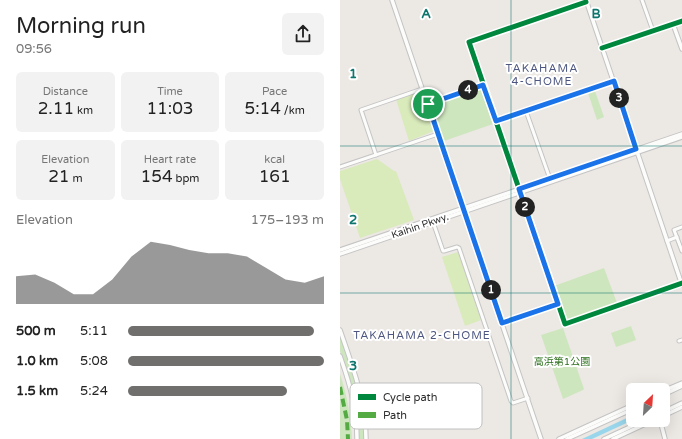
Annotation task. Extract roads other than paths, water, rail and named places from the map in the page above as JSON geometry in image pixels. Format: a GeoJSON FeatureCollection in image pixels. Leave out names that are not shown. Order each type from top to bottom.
{"type":"FeatureCollection","features":[{"type":"Feature","properties":{"kind":"street"},"geometry":{"type":"LineString","coordinates":[[392,0],[541,439]]}},
{"type":"Feature","properties":{"kind":"street"},"geometry":{"type":"LineString","coordinates":[[642,0],[653,31]]}},
{"type":"Feature","properties":{"kind":"street"},"geometry":{"type":"LineString","coordinates":[[586,1],[602,48],[682,284],[565,324],[483,85],[470,42],[586,1]]}},
{"type":"Feature","properties":{"kind":"street"},"geometry":{"type":"LineString","coordinates":[[602,48],[682,21]]}},
{"type":"Feature","properties":{"kind":"street"},"geometry":{"type":"LineString","coordinates":[[673,24],[682,50]]}},
{"type":"Feature","properties":{"kind":"street"},"geometry":{"type":"LineString","coordinates":[[496,121],[614,81]]}},
{"type":"Feature","properties":{"kind":"street"},"geometry":{"type":"LineString","coordinates":[[428,104],[483,85]]}},
{"type":"Feature","properties":{"kind":"street"},"geometry":{"type":"LineString","coordinates":[[376,155],[361,110],[422,89]]}},
{"type":"Feature","properties":{"kind":"street"},"geometry":{"type":"LineString","coordinates":[[526,111],[550,179]]}},
{"type":"Feature","properties":{"kind":"street"},"geometry":{"type":"LineString","coordinates":[[340,168],[438,134]]}},
{"type":"Feature","properties":{"kind":"street","name":"Kaihin Pkwy."},"geometry":{"type":"LineString","coordinates":[[340,250],[637,151],[682,134]]}},
{"type":"Feature","properties":{"kind":"street","name":"Kaihin Pkwy."},"geometry":{"type":"LineString","coordinates":[[519,191],[550,179],[682,137]]}},
{"type":"Feature","properties":{"kind":"street","name":"Kaihin Pkwy."},"geometry":{"type":"LineString","coordinates":[[340,254],[463,210]]}},
{"type":"Feature","properties":{"kind":"street"},"geometry":{"type":"LineString","coordinates":[[433,222],[443,251],[457,247],[459,248],[511,401],[513,403],[528,398]]}},
{"type":"Feature","properties":{"kind":"street"},"geometry":{"type":"LineString","coordinates":[[682,228],[674,230],[682,251]]}},
{"type":"Feature","properties":{"kind":"street"},"geometry":{"type":"LineString","coordinates":[[667,241],[677,237]]}},
{"type":"Feature","properties":{"kind":"street"},"geometry":{"type":"LineString","coordinates":[[502,323],[558,304]]}},
{"type":"Feature","properties":{"kind":"street"},"geometry":{"type":"LineString","coordinates":[[340,330],[357,383]]}},
{"type":"Feature","properties":{"kind":"street"},"geometry":{"type":"LineString","coordinates":[[340,356],[350,389]]}},
{"type":"Feature","properties":{"kind":"street"},"geometry":{"type":"LineString","coordinates":[[670,388],[682,382]]}},
{"type":"Feature","properties":{"kind":"street"},"geometry":{"type":"LineString","coordinates":[[670,392],[682,386]]}},
{"type":"Feature","properties":{"kind":"street"},"geometry":{"type":"LineString","coordinates":[[670,409],[682,403]]}},
{"type":"Feature","properties":{"kind":"street"},"geometry":{"type":"LineString","coordinates":[[670,413],[682,407]]}},
{"type":"Feature","properties":{"kind":"street"},"geometry":{"type":"LineString","coordinates":[[559,439],[626,408]]}},
{"type":"Feature","properties":{"kind":"street"},"geometry":{"type":"LineString","coordinates":[[567,439],[626,412]]}},
{"type":"Feature","properties":{"kind":"street"},"geometry":{"type":"LineString","coordinates":[[612,438],[632,427]]}},
{"type":"Feature","properties":{"kind":"street"},"geometry":{"type":"LineString","coordinates":[[604,439],[612,438],[638,427]]}},
{"type":"Feature","properties":{"kind":"street"},"geometry":{"type":"LineString","coordinates":[[662,427],[665,439]]}},
{"type":"Feature","properties":{"kind":"street"},"geometry":{"type":"LineString","coordinates":[[357,429],[357,439]]}},
{"type":"Feature","properties":{"kind":"street"},"geometry":{"type":"LineString","coordinates":[[366,429],[366,439]]}},
{"type":"Feature","properties":{"kind":"water"},"geometry":{"type":"Polygon","coordinates":[[[626,418],[626,423],[592,439],[582,439],[626,418]]]}},
{"type":"Feature","properties":{"kind":"district","name":"TAKAHAMA 4-CHOME"},"geometry":{"type":"Point","coordinates":[542,74]}},
{"type":"Feature","properties":{"kind":"district","name":"TAKAHAMA 2-CHOME"},"geometry":{"type":"Point","coordinates":[422,335]}},
{"type":"Feature","properties":{"kind":"park label","name":"高浜第1公園"},"geometry":{"type":"Point","coordinates":[562,362]}}]}
